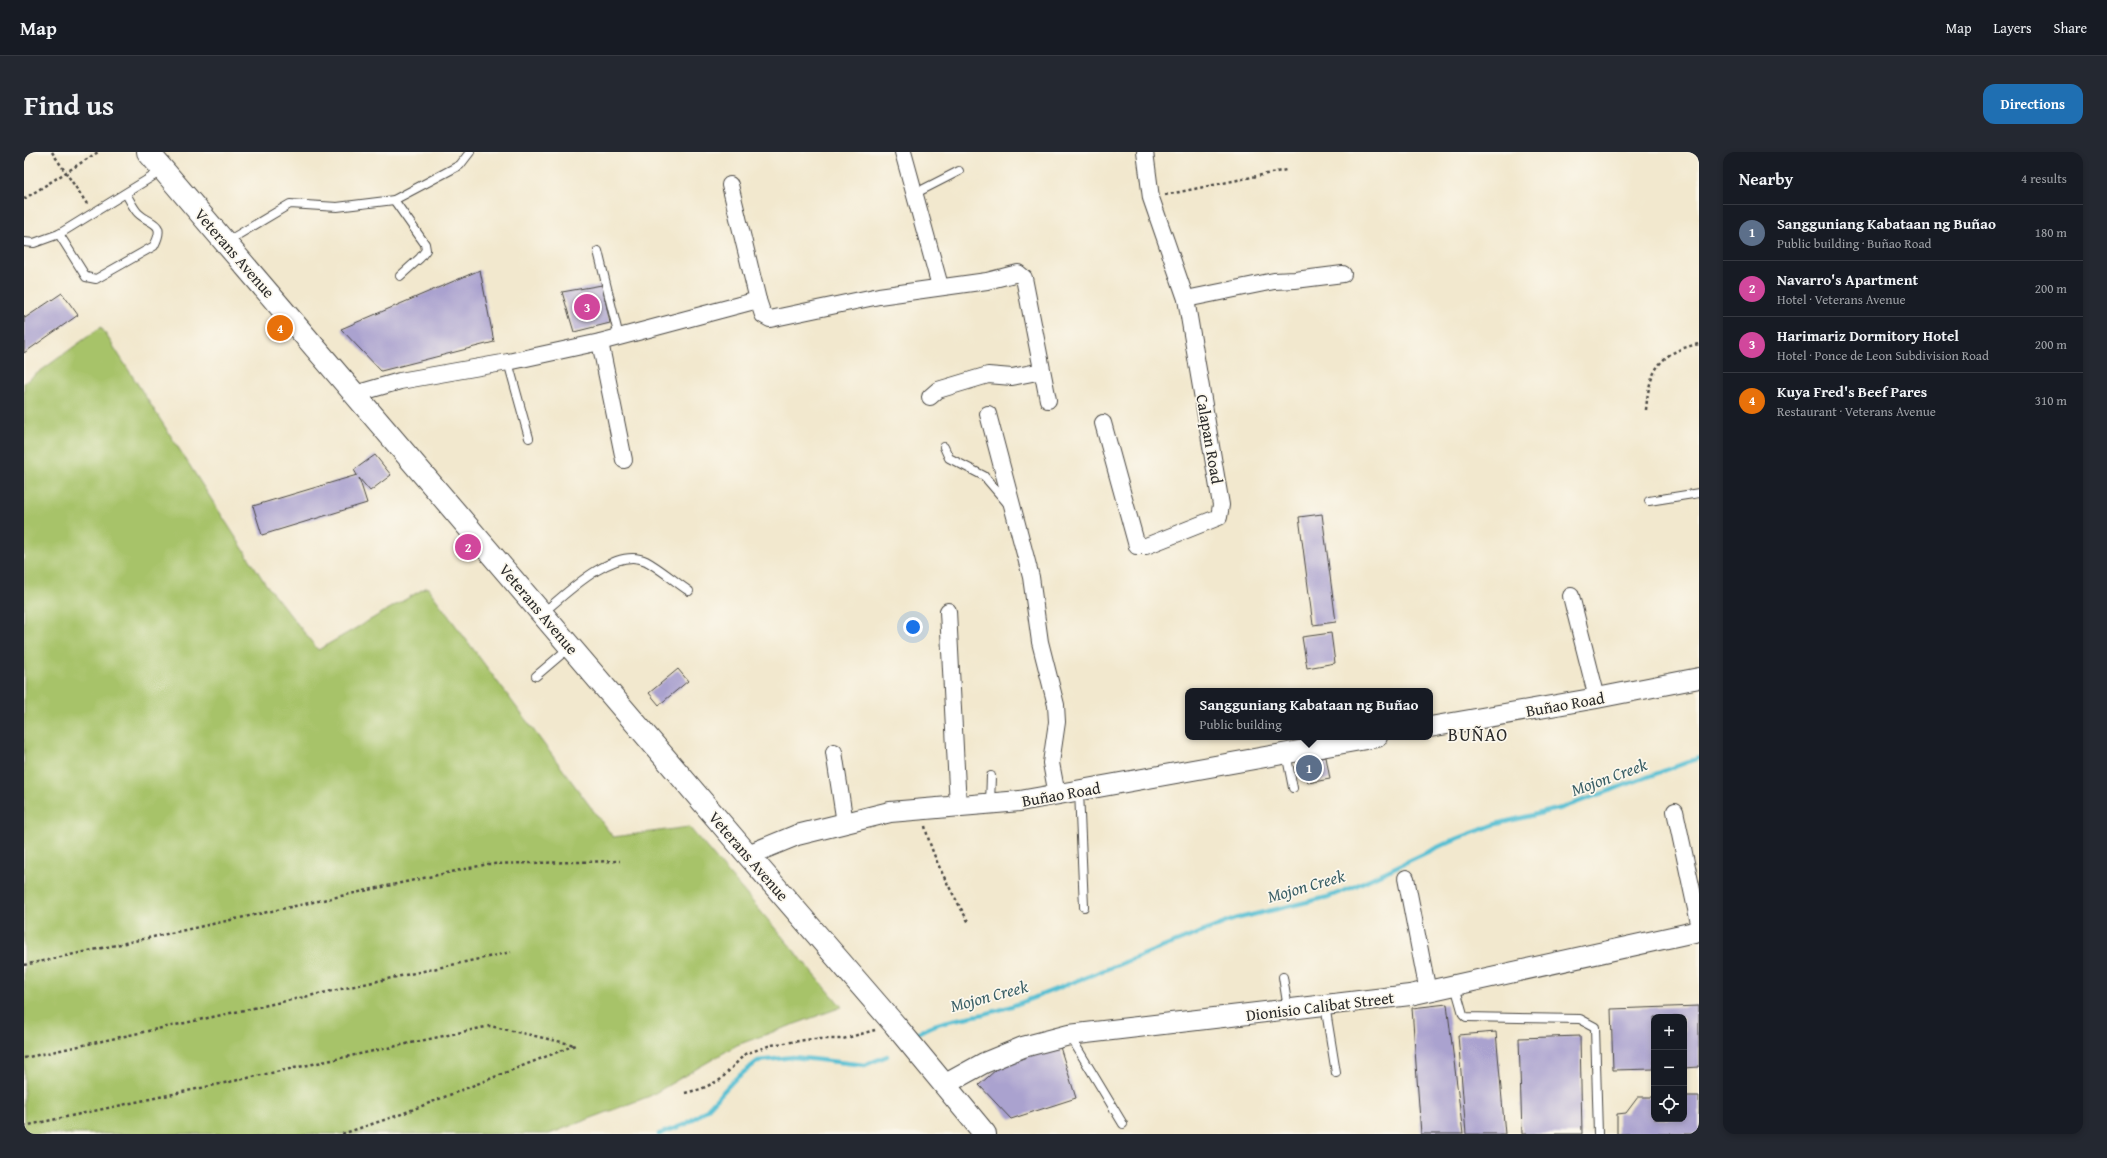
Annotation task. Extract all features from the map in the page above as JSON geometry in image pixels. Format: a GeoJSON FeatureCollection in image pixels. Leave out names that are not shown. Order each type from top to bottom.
{"type":"FeatureCollection","features":[{"type":"Feature","properties":{"kind":"highway","name":"Veterans Avenue"},"geometry":{"type":"LineString","coordinates":[[148,152],[748,855],[897,1027],[983,1133]]}},
{"type":"Feature","properties":{"kind":"street"},"geometry":{"type":"LineString","coordinates":[[903,152],[940,286]]}},
{"type":"Feature","properties":{"kind":"street","name":"Calapan Road"},"geometry":{"type":"LineString","coordinates":[[1103,423],[1137,546],[1146,546],[1219,517],[1221,505],[1186,299],[1151,198],[1145,152]]}},
{"type":"Feature","properties":{"kind":"street"},"geometry":{"type":"LineString","coordinates":[[730,185],[763,315],[770,319],[879,296],[987,280],[1007,275],[1022,275],[1048,400]]}},
{"type":"Feature","properties":{"kind":"street"},"geometry":{"type":"LineString","coordinates":[[1186,299],[1274,281],[1343,274]]}},
{"type":"Feature","properties":{"kind":"street"},"geometry":{"type":"LineString","coordinates":[[356,394],[400,380],[508,362],[600,342],[758,300]]}},
{"type":"Feature","properties":{"kind":"street"},"geometry":{"type":"LineString","coordinates":[[600,342],[624,460]]}},
{"type":"Feature","properties":{"kind":"street"},"geometry":{"type":"LineString","coordinates":[[930,397],[938,390],[988,375],[1017,376],[1042,371]]}},
{"type":"Feature","properties":{"kind":"street"},"geometry":{"type":"LineString","coordinates":[[988,414],[1031,577],[1040,642],[1056,705],[1057,722],[1051,763],[1057,795]]}},
{"type":"Feature","properties":{"kind":"street"},"geometry":{"type":"LineString","coordinates":[[1571,596],[1597,698]]}},
{"type":"Feature","properties":{"kind":"street"},"geometry":{"type":"LineString","coordinates":[[948,611],[958,807]]}},
{"type":"Feature","properties":{"kind":"street","name":"Buñao Road"},"geometry":{"type":"LineString","coordinates":[[1433,727],[1699,678]]}},
{"type":"Feature","properties":{"kind":"street","name":"Buñao Road"},"geometry":{"type":"LineString","coordinates":[[748,855],[797,835],[890,812],[990,804],[1057,795],[1295,749],[1356,740]]}},
{"type":"Feature","properties":{"kind":"street"},"geometry":{"type":"LineString","coordinates":[[834,752],[845,823]]}},
{"type":"Feature","properties":{"kind":"street"},"geometry":{"type":"LineString","coordinates":[[1675,811],[1699,922]]}},
{"type":"Feature","properties":{"kind":"street"},"geometry":{"type":"LineString","coordinates":[[1406,878],[1428,992]]}},
{"type":"Feature","properties":{"kind":"street","name":"Dionisio Calibat Street"},"geometry":{"type":"LineString","coordinates":[[944,1085],[984,1063],[1023,1047],[1069,1035],[1288,1010],[1428,992],[1699,931]]}},
{"type":"Feature","properties":{"kind":"lane"},"geometry":{"type":"LineString","coordinates":[[225,243],[290,204],[337,207],[394,200],[460,165],[470,152]]}},
{"type":"Feature","properties":{"kind":"lane"},"geometry":{"type":"LineString","coordinates":[[24,242],[34,243],[59,234],[163,170]]}},
{"type":"Feature","properties":{"kind":"lane"},"geometry":{"type":"LineString","coordinates":[[914,194],[958,171]]}},
{"type":"Feature","properties":{"kind":"lane"},"geometry":{"type":"LineString","coordinates":[[59,234],[86,277],[96,279],[154,246],[159,237],[155,222],[138,213],[126,194]]}},
{"type":"Feature","properties":{"kind":"lane"},"geometry":{"type":"LineString","coordinates":[[394,200],[425,244],[426,250],[420,258],[400,276]]}},
{"type":"Feature","properties":{"kind":"lane"},"geometry":{"type":"LineString","coordinates":[[598,251],[619,337]]}},
{"type":"Feature","properties":{"kind":"lane"},"geometry":{"type":"LineString","coordinates":[[508,362],[529,438]]}},
{"type":"Feature","properties":{"kind":"lane"},"geometry":{"type":"LineString","coordinates":[[944,447],[949,458],[984,476],[1013,511]]}},
{"type":"Feature","properties":{"kind":"lane"},"geometry":{"type":"LineString","coordinates":[[1650,501],[1699,493]]}},
{"type":"Feature","properties":{"kind":"lane"},"geometry":{"type":"LineString","coordinates":[[542,614],[588,574],[611,563],[632,559],[646,561],[689,591]]}},
{"type":"Feature","properties":{"kind":"lane"},"geometry":{"type":"LineString","coordinates":[[536,676],[570,646]]}},
{"type":"Feature","properties":{"kind":"lane"},"geometry":{"type":"LineString","coordinates":[[1293,788],[1295,749]]}},
{"type":"Feature","properties":{"kind":"lane"},"geometry":{"type":"LineString","coordinates":[[990,804],[991,776]]}},
{"type":"Feature","properties":{"kind":"lane"},"geometry":{"type":"LineString","coordinates":[[1079,790],[1078,816],[1083,864],[1084,907]]}},
{"type":"Feature","properties":{"kind":"lane"},"geometry":{"type":"LineString","coordinates":[[1283,977],[1288,1010]]}},
{"type":"Feature","properties":{"kind":"lane"},"geometry":{"type":"LineString","coordinates":[[1455,986],[1463,1014],[1466,1017],[1580,1019],[1595,1026],[1598,1134]]}},
{"type":"Feature","properties":{"kind":"lane"},"geometry":{"type":"LineString","coordinates":[[1325,1005],[1336,1073]]}},
{"type":"Feature","properties":{"kind":"lane"},"geometry":{"type":"LineString","coordinates":[[1069,1035],[1123,1124]]}},
{"type":"Feature","properties":{"kind":"path"},"geometry":{"type":"LineString","coordinates":[[52,152],[93,213]]}},
{"type":"Feature","properties":{"kind":"path"},"geometry":{"type":"LineString","coordinates":[[24,199],[98,152]]}},
{"type":"Feature","properties":{"kind":"path"},"geometry":{"type":"LineString","coordinates":[[1151,198],[1286,170]]}},
{"type":"Feature","properties":{"kind":"path"},"geometry":{"type":"LineString","coordinates":[[1646,410],[1648,388],[1656,367],[1668,355],[1699,344]]}},
{"type":"Feature","properties":{"kind":"path"},"geometry":{"type":"LineString","coordinates":[[922,810],[928,840],[940,869],[969,923]]}},
{"type":"Feature","properties":{"kind":"path"},"geometry":{"type":"LineString","coordinates":[[24,965],[488,864],[620,861]]}},
{"type":"Feature","properties":{"kind":"path"},"geometry":{"type":"LineString","coordinates":[[24,1058],[511,952]]}},
{"type":"Feature","properties":{"kind":"path"},"geometry":{"type":"LineString","coordinates":[[24,1126],[490,1026],[575,1045],[399,1115],[342,1134]]}},
{"type":"Feature","properties":{"kind":"path"},"geometry":{"type":"LineString","coordinates":[[685,1093],[701,1089],[720,1080],[745,1054],[771,1045],[812,1039],[843,1039],[897,1027]]}},
{"type":"Feature","properties":{"kind":"green space"},"geometry":{"type":"Polygon","coordinates":[[[101,327],[265,583],[318,650],[427,587],[613,837],[689,827],[842,1007],[737,1045],[650,1096],[549,1134],[24,1134],[24,383],[101,327]]]}},
{"type":"Feature","properties":{"kind":"building"},"geometry":{"type":"Polygon","coordinates":[[[480,270],[494,342],[381,371],[341,329],[480,270]]]}},
{"type":"Feature","properties":{"kind":"building"},"geometry":{"type":"Polygon","coordinates":[[[602,285],[610,323],[574,332],[562,292],[602,285]]]}},
{"type":"Feature","properties":{"kind":"building"},"geometry":{"type":"Polygon","coordinates":[[[62,293],[78,315],[24,353],[24,316],[25,318],[62,293]]]}},
{"type":"Feature","properties":{"kind":"building"},"geometry":{"type":"Polygon","coordinates":[[[375,455],[391,475],[370,491],[359,478],[367,503],[262,535],[253,506],[357,475],[354,470],[375,455]]]}},
{"type":"Feature","properties":{"kind":"building"},"geometry":{"type":"Polygon","coordinates":[[[1322,514],[1336,622],[1313,625],[1299,517],[1322,514]]]}},
{"type":"Feature","properties":{"kind":"building"},"geometry":{"type":"Polygon","coordinates":[[[1331,633],[1335,663],[1307,668],[1302,637],[1331,633]]]}},
{"type":"Feature","properties":{"kind":"building"},"geometry":{"type":"Polygon","coordinates":[[[678,669],[688,681],[659,705],[649,693],[678,669]]]}},
{"type":"Feature","properties":{"kind":"building"},"geometry":{"type":"Polygon","coordinates":[[[1326,757],[1330,779],[1308,783],[1304,761],[1326,757]]]}},
{"type":"Feature","properties":{"kind":"building"},"geometry":{"type":"Polygon","coordinates":[[[1447,1004],[1463,1134],[1421,1134],[1412,1008],[1447,1004]]]}},
{"type":"Feature","properties":{"kind":"building"},"geometry":{"type":"Polygon","coordinates":[[[1699,1006],[1699,1067],[1687,1068],[1687,1014],[1651,1014],[1651,1069],[1613,1070],[1611,1009],[1699,1006]]]}},
{"type":"Feature","properties":{"kind":"building"},"geometry":{"type":"Polygon","coordinates":[[[1496,1032],[1505,1134],[1466,1134],[1458,1035],[1496,1032]]]}},
{"type":"Feature","properties":{"kind":"building"},"geometry":{"type":"Polygon","coordinates":[[[1580,1036],[1582,1134],[1522,1134],[1519,1038],[1580,1036]]]}},
{"type":"Feature","properties":{"kind":"building"},"geometry":{"type":"Polygon","coordinates":[[[1060,1047],[1076,1098],[1011,1119],[979,1085],[1006,1061],[1060,1047]]]}},
{"type":"Feature","properties":{"kind":"building"},"geometry":{"type":"Polygon","coordinates":[[[1687,1096],[1699,1096],[1699,1134],[1617,1134],[1617,1114],[1626,1113],[1638,1097],[1651,1097],[1651,1122],[1687,1122],[1687,1096]]]}},
{"type":"Feature","properties":{"kind":"waterway","name":"Mojon Creek"},"geometry":{"type":"LineString","coordinates":[[917,1033],[938,1024],[1001,1010],[1015,1005],[1235,919],[1328,897],[1351,888],[1451,841],[1496,824],[1562,808],[1699,758]]}},
{"type":"Feature","properties":{"kind":"waterway","name":"Mojon Creek"},"geometry":{"type":"LineString","coordinates":[[659,1134],[686,1124],[706,1110],[734,1080],[758,1061],[793,1057],[865,1065],[887,1056]]}},
{"type":"Feature","properties":{"kind":"place","name":"Harimariz Dormitory Hotel"},"geometry":{"type":"Point","coordinates":[587,307]}},
{"type":"Feature","properties":{"kind":"place","name":"Kuya Fred's Beef Pares"},"geometry":{"type":"Point","coordinates":[280,328]}},
{"type":"Feature","properties":{"kind":"place","name":"Navarro's Apartment"},"geometry":{"type":"Point","coordinates":[468,547]}},
{"type":"Feature","properties":{"kind":"place","name":"Sangguniang Kabataan ng Buñao"},"geometry":{"type":"Point","coordinates":[1309,768]}},
{"type":"Feature","properties":{"kind":"district","name":"BUÑAO"},"geometry":{"type":"Point","coordinates":[1478,735]}}]}
